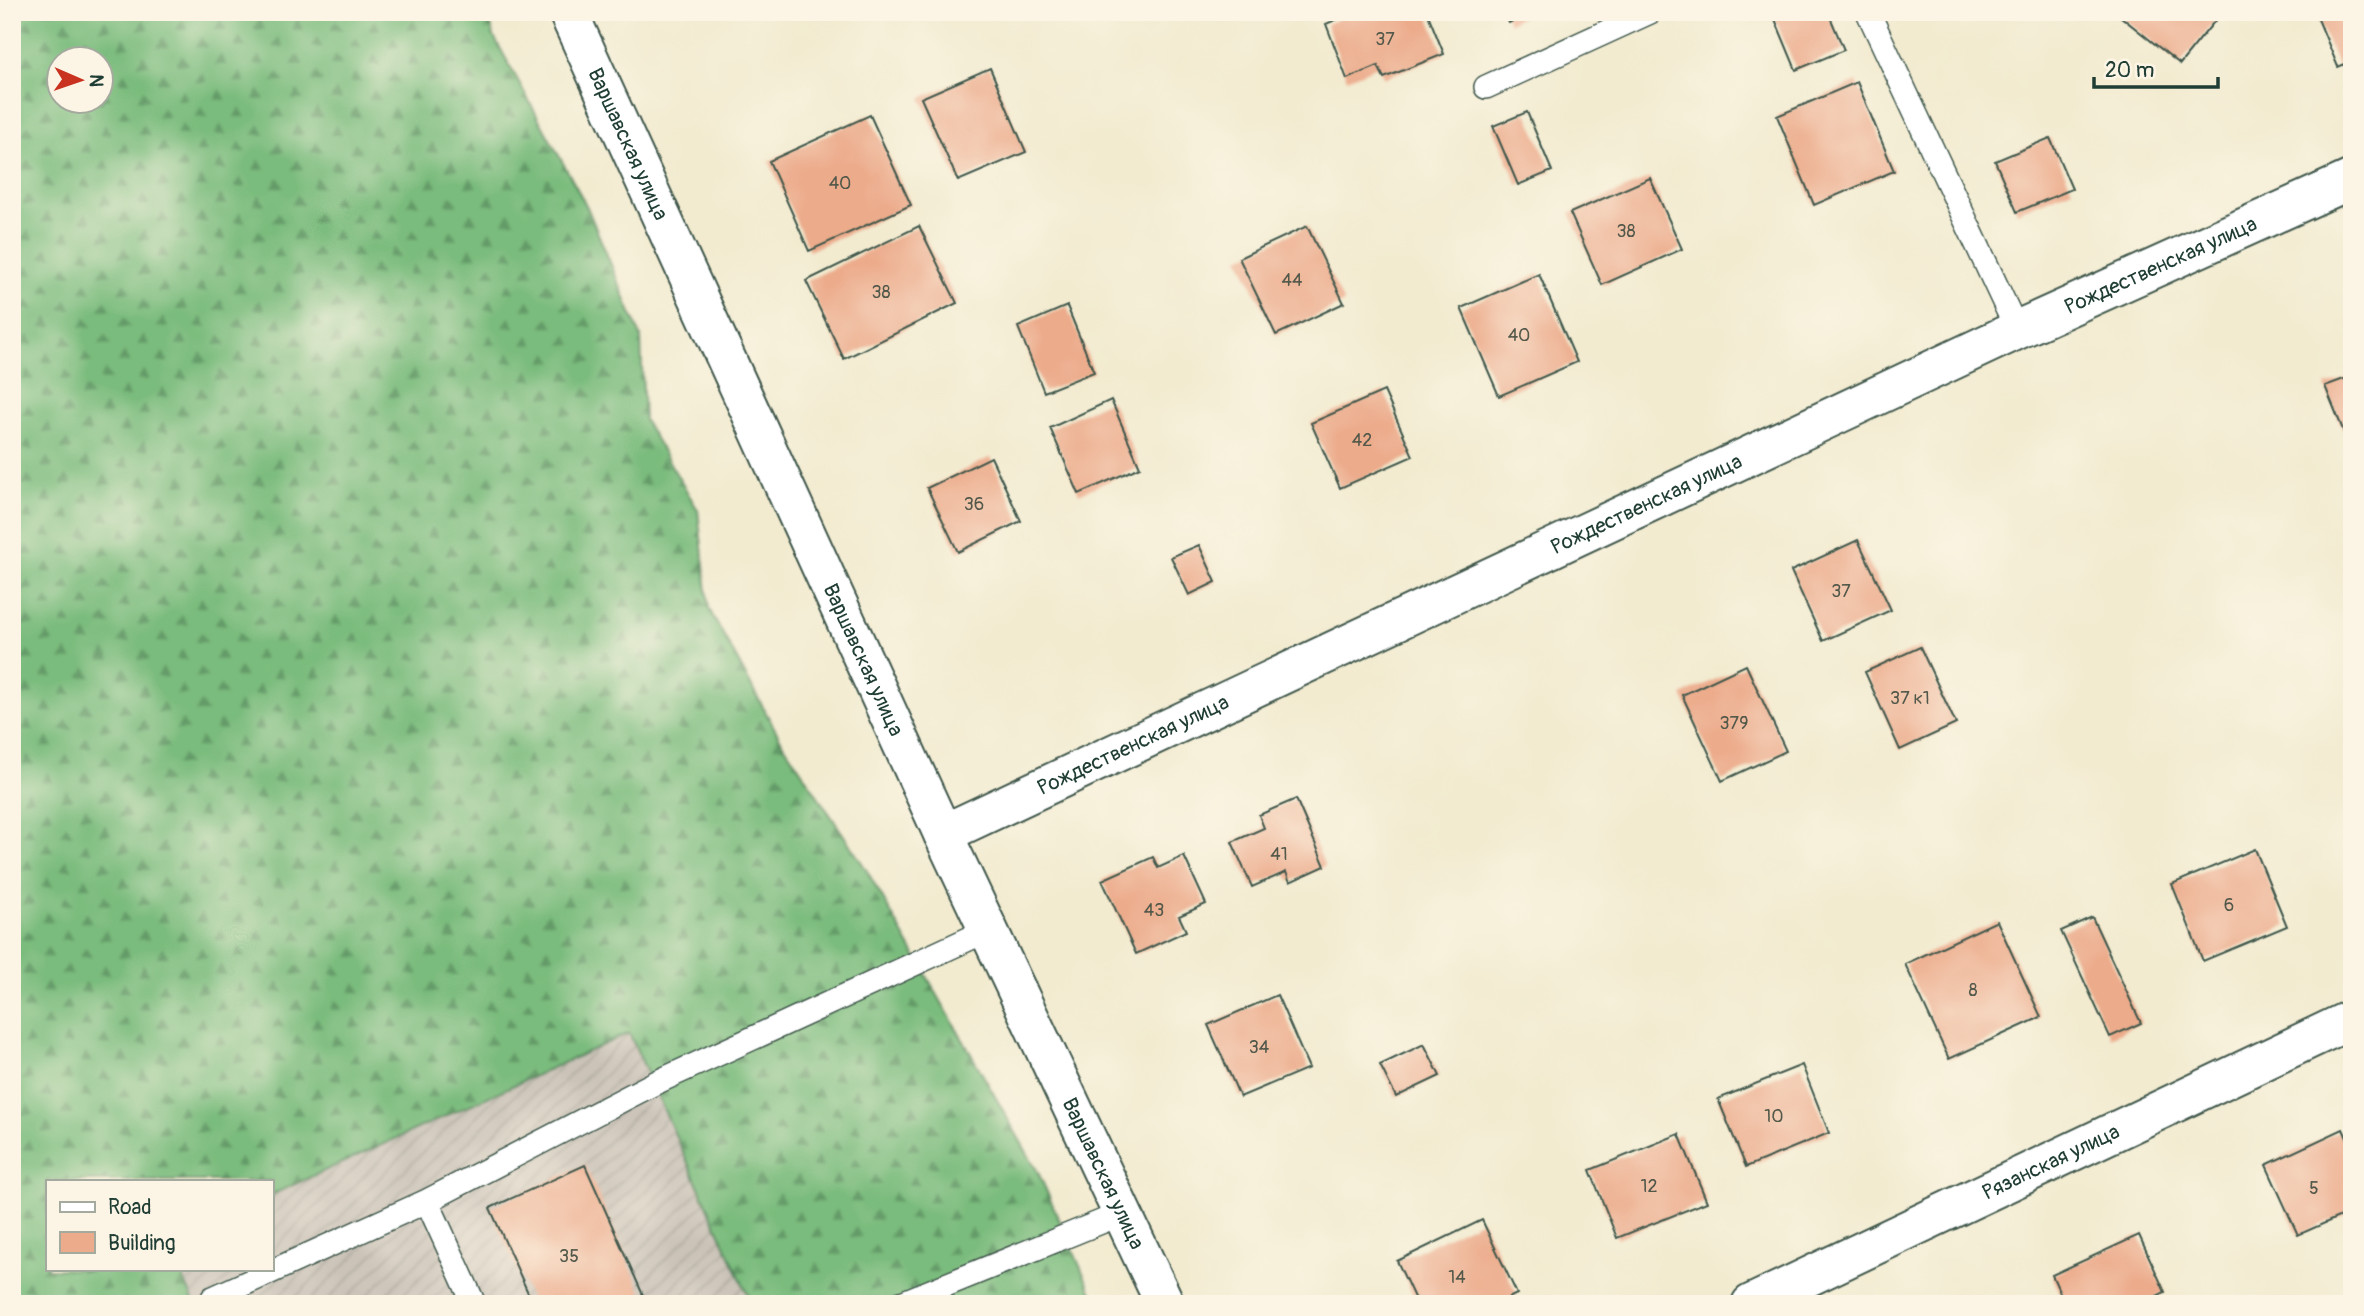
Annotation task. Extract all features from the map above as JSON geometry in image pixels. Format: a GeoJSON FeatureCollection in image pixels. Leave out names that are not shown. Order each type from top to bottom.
{"type":"FeatureCollection","features":[{"type":"Feature","properties":{"kind":"street","name":"Варшавская улица"},"geometry":{"type":"LineString","coordinates":[[568,12],[943,834],[1165,1304]]}},
{"type":"Feature","properties":{"kind":"street","name":"Рождественская улица"},"geometry":{"type":"LineString","coordinates":[[943,834],[2017,330],[2352,179]]}},
{"type":"Feature","properties":{"kind":"street","name":"Рязанская улица"},"geometry":{"type":"LineString","coordinates":[[1751,1304],[2352,1019]]}},
{"type":"Feature","properties":{"kind":"lane"},"geometry":{"type":"LineString","coordinates":[[1486,86],[1650,12]]}},
{"type":"Feature","properties":{"kind":"lane"},"geometry":{"type":"LineString","coordinates":[[1868,12],[2017,330]]}},
{"type":"Feature","properties":{"kind":"lane"},"geometry":{"type":"LineString","coordinates":[[216,1304],[213,1298],[428,1201],[653,1084],[988,930]]}},
{"type":"Feature","properties":{"kind":"lane"},"geometry":{"type":"LineString","coordinates":[[428,1201],[474,1304]]}},
{"type":"Feature","properties":{"kind":"lane"},"geometry":{"type":"LineString","coordinates":[[899,1304],[1122,1213]]}},
{"type":"Feature","properties":{"kind":"shaded area"},"geometry":{"type":"Polygon","coordinates":[[[629,1032],[752,1304],[195,1304],[179,1270],[273,1270],[273,1194],[629,1032]]]}},
{"type":"Feature","properties":{"kind":"green space"},"geometry":{"type":"Polygon","coordinates":[[[12,12],[489,12],[493,35],[587,207],[641,337],[644,420],[698,510],[709,609],[781,740],[866,869],[1038,1172],[1097,1304],[752,1304],[629,1033],[273,1194],[273,1180],[46,1180],[46,1270],[179,1270],[195,1304],[12,1304],[12,12]]]}},
{"type":"Feature","properties":{"kind":"building"},"geometry":{"type":"Polygon","coordinates":[[[1346,12],[1427,12],[1444,54],[1384,78],[1378,66],[1347,79],[1326,24],[1347,15],[1346,12]]]}},
{"type":"Feature","properties":{"kind":"building"},"geometry":{"type":"Polygon","coordinates":[[[1504,12],[1531,12],[1509,23],[1504,12]]]}},
{"type":"Feature","properties":{"kind":"building"},"geometry":{"type":"Polygon","coordinates":[[[1772,12],[1828,12],[1844,50],[1796,70],[1772,12]]]}},
{"type":"Feature","properties":{"kind":"building"},"geometry":{"type":"Polygon","coordinates":[[[2123,12],[2222,12],[2180,64],[2120,16],[2123,12]]]}},
{"type":"Feature","properties":{"kind":"building"},"geometry":{"type":"Polygon","coordinates":[[[2315,12],[2352,12],[2352,61],[2338,67],[2315,12]]]}},
{"type":"Feature","properties":{"kind":"building"},"geometry":{"type":"Polygon","coordinates":[[[990,68],[1026,152],[958,181],[921,98],[990,68]]]}},
{"type":"Feature","properties":{"kind":"building"},"geometry":{"type":"Polygon","coordinates":[[[1857,82],[1894,171],[1814,205],[1777,116],[1857,82]]]}},
{"type":"Feature","properties":{"kind":"building"},"geometry":{"type":"Polygon","coordinates":[[[1527,112],[1552,171],[1518,185],[1493,126],[1527,112]]]}},
{"type":"Feature","properties":{"kind":"building"},"geometry":{"type":"Polygon","coordinates":[[[870,115],[911,205],[809,251],[769,161],[870,115]]]}},
{"type":"Feature","properties":{"kind":"building"},"geometry":{"type":"Polygon","coordinates":[[[2050,138],[2072,189],[2017,212],[1995,161],[2050,138]]]}},
{"type":"Feature","properties":{"kind":"building"},"geometry":{"type":"Polygon","coordinates":[[[1650,178],[1682,249],[1602,285],[1570,213],[1650,178]]]}},
{"type":"Feature","properties":{"kind":"building"},"geometry":{"type":"Polygon","coordinates":[[[919,226],[957,303],[844,359],[806,281],[919,226]]]}},
{"type":"Feature","properties":{"kind":"building"},"geometry":{"type":"Polygon","coordinates":[[[1307,226],[1344,303],[1276,335],[1239,258],[1307,226]]]}},
{"type":"Feature","properties":{"kind":"building"},"geometry":{"type":"Polygon","coordinates":[[[1539,274],[1577,362],[1499,396],[1461,308],[1539,274]]]}},
{"type":"Feature","properties":{"kind":"building"},"geometry":{"type":"Polygon","coordinates":[[[1067,306],[1094,372],[1044,392],[1018,327],[1067,306]]]}},
{"type":"Feature","properties":{"kind":"building"},"geometry":{"type":"Polygon","coordinates":[[[2352,376],[2352,452],[2325,386],[2352,376]]]}},
{"type":"Feature","properties":{"kind":"building"},"geometry":{"type":"Polygon","coordinates":[[[1384,391],[1413,456],[1340,488],[1311,423],[1384,391]]]}},
{"type":"Feature","properties":{"kind":"building"},"geometry":{"type":"Polygon","coordinates":[[[1111,400],[1140,467],[1079,494],[1050,428],[1111,400]]]}},
{"type":"Feature","properties":{"kind":"building"},"geometry":{"type":"Polygon","coordinates":[[[991,457],[1021,521],[958,552],[927,488],[991,457]]]}},
{"type":"Feature","properties":{"kind":"building"},"geometry":{"type":"Polygon","coordinates":[[[1858,540],[1891,610],[1823,641],[1791,571],[1858,540]]]}},
{"type":"Feature","properties":{"kind":"building"},"geometry":{"type":"Polygon","coordinates":[[[1199,545],[1216,582],[1189,595],[1171,557],[1199,545]]]}},
{"type":"Feature","properties":{"kind":"building"},"geometry":{"type":"Polygon","coordinates":[[[1920,647],[1956,724],[1900,750],[1865,672],[1920,647]]]}},
{"type":"Feature","properties":{"kind":"building"},"geometry":{"type":"Polygon","coordinates":[[[1746,665],[1786,751],[1722,781],[1682,695],[1746,665]]]}},
{"type":"Feature","properties":{"kind":"building"},"geometry":{"type":"Polygon","coordinates":[[[1296,799],[1325,866],[1290,882],[1286,872],[1252,887],[1232,842],[1264,828],[1259,815],[1296,799]]]}},
{"type":"Feature","properties":{"kind":"building"},"geometry":{"type":"Polygon","coordinates":[[[2255,849],[2287,926],[2203,961],[2172,884],[2255,849]]]}},
{"type":"Feature","properties":{"kind":"building"},"geometry":{"type":"Polygon","coordinates":[[[1184,856],[1206,904],[1179,916],[1186,931],[1136,954],[1102,880],[1153,857],[1158,868],[1184,856]]]}},
{"type":"Feature","properties":{"kind":"building"},"geometry":{"type":"Polygon","coordinates":[[[2092,917],[2141,1023],[2110,1037],[2061,931],[2092,917]]]}},
{"type":"Feature","properties":{"kind":"building"},"geometry":{"type":"Polygon","coordinates":[[[1997,921],[2041,1017],[1949,1059],[1905,964],[1997,921]]]}},
{"type":"Feature","properties":{"kind":"building"},"geometry":{"type":"Polygon","coordinates":[[[1277,995],[1309,1068],[1240,1097],[1208,1025],[1277,995]]]}},
{"type":"Feature","properties":{"kind":"building"},"geometry":{"type":"Polygon","coordinates":[[[1424,1044],[1440,1076],[1396,1097],[1380,1065],[1424,1044]]]}},
{"type":"Feature","properties":{"kind":"building"},"geometry":{"type":"Polygon","coordinates":[[[1802,1065],[1829,1133],[1746,1167],[1718,1099],[1802,1065]]]}},
{"type":"Feature","properties":{"kind":"building"},"geometry":{"type":"Polygon","coordinates":[[[2343,1129],[2352,1149],[2352,1211],[2298,1235],[2266,1165],[2343,1129]]]}},
{"type":"Feature","properties":{"kind":"building"},"geometry":{"type":"Polygon","coordinates":[[[1679,1134],[1707,1202],[1617,1238],[1590,1170],[1679,1134]]]}},
{"type":"Feature","properties":{"kind":"building"},"geometry":{"type":"Polygon","coordinates":[[[585,1165],[647,1304],[533,1304],[490,1208],[585,1165]]]}},
{"type":"Feature","properties":{"kind":"building"},"geometry":{"type":"Polygon","coordinates":[[[1482,1220],[1517,1294],[1496,1304],[1417,1304],[1397,1261],[1482,1220]]]}},
{"type":"Feature","properties":{"kind":"building"},"geometry":{"type":"Polygon","coordinates":[[[2139,1235],[2165,1292],[2141,1304],[2065,1304],[2052,1275],[2139,1235]]]}}]}
